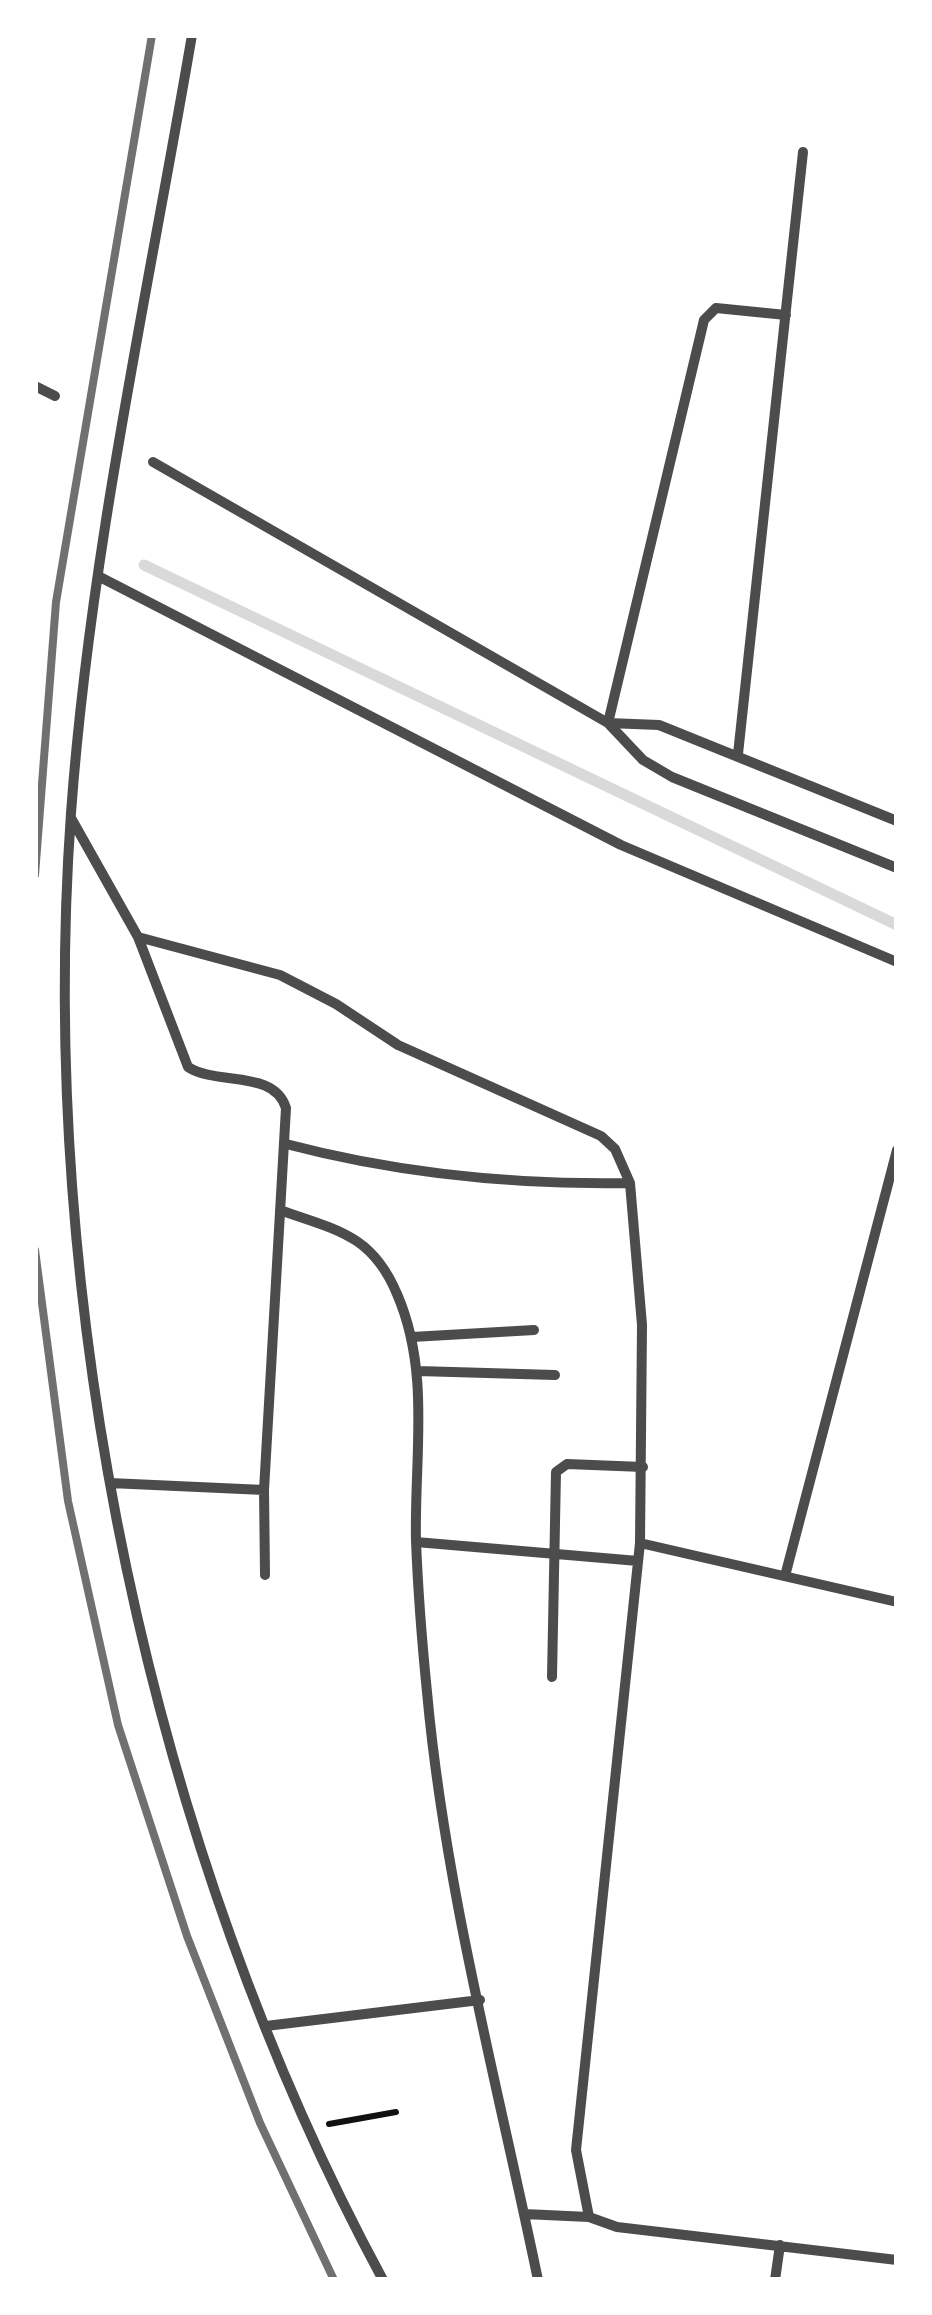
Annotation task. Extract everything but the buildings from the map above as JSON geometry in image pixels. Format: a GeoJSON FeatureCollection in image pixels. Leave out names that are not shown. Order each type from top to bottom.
{"type":"FeatureCollection","features":[{"type":"Feature","properties":{"kind":"street"},"geometry":{"type":"LineString","coordinates":[[192,35],[87,645],[71,817],[65,998],[70,1161],[85,1323],[110,1484],[143,1637],[197,1834],[266,2026],[308,2127],[384,2280]]}},
{"type":"Feature","properties":{"kind":"street"},"geometry":{"type":"LineString","coordinates":[[738,754],[803,152]]}},
{"type":"Feature","properties":{"kind":"street"},"geometry":{"type":"LineString","coordinates":[[608,723],[704,320],[716,308],[786,315]]}},
{"type":"Feature","properties":{"kind":"street"},"geometry":{"type":"LineString","coordinates":[[35,386],[55,396]]}},
{"type":"Feature","properties":{"kind":"street"},"geometry":{"type":"LineString","coordinates":[[153,462],[608,723],[643,760],[672,777],[897,868]]}},
{"type":"Feature","properties":{"kind":"street"},"geometry":{"type":"LineString","coordinates":[[98,576],[621,846],[897,962]]}},
{"type":"Feature","properties":{"kind":"street"},"geometry":{"type":"LineString","coordinates":[[608,723],[659,725],[897,821]]}},
{"type":"Feature","properties":{"kind":"street"},"geometry":{"type":"LineString","coordinates":[[71,817],[138,937],[188,1067],[208,1077],[266,1084],[280,1094],[286,1108],[264,1490],[265,1575]]}},
{"type":"Feature","properties":{"kind":"street"},"geometry":{"type":"LineString","coordinates":[[138,937],[280,975],[309,988],[398,1045],[601,1136],[625,1165],[630,1183],[642,1325],[643,1467],[640,1543],[576,2150],[588,2217]]}},
{"type":"Feature","properties":{"kind":"street"},"geometry":{"type":"LineString","coordinates":[[286,1144],[350,1161],[454,1177],[560,1184],[630,1183]]}},
{"type":"Feature","properties":{"kind":"street"},"geometry":{"type":"LineString","coordinates":[[785,1576],[897,1150]]}},
{"type":"Feature","properties":{"kind":"street"},"geometry":{"type":"LineString","coordinates":[[280,1210],[357,1238],[372,1250],[396,1289],[412,1336],[418,1371],[416,1542],[427,1695],[448,1848],[538,2280]]}},
{"type":"Feature","properties":{"kind":"street"},"geometry":{"type":"LineString","coordinates":[[412,1336],[534,1330]]}},
{"type":"Feature","properties":{"kind":"street"},"geometry":{"type":"LineString","coordinates":[[418,1371],[555,1375]]}},
{"type":"Feature","properties":{"kind":"street"},"geometry":{"type":"LineString","coordinates":[[552,1677],[555,1476],[567,1464],[643,1467]]}},
{"type":"Feature","properties":{"kind":"street"},"geometry":{"type":"LineString","coordinates":[[110,1484],[264,1490]]}},
{"type":"Feature","properties":{"kind":"street"},"geometry":{"type":"LineString","coordinates":[[416,1542],[638,1561]]}},
{"type":"Feature","properties":{"kind":"street"},"geometry":{"type":"LineString","coordinates":[[640,1543],[897,1602]]}},
{"type":"Feature","properties":{"kind":"street"},"geometry":{"type":"LineString","coordinates":[[266,2026],[480,2000]]}},
{"type":"Feature","properties":{"kind":"street"},"geometry":{"type":"LineString","coordinates":[[524,2214],[588,2217],[617,2227],[897,2260]]}},
{"type":"Feature","properties":{"kind":"street"},"geometry":{"type":"LineString","coordinates":[[775,2280],[780,2245]]}},
{"type":"Feature","properties":{"kind":"path"},"geometry":{"type":"LineString","coordinates":[[308,2127],[396,2112]]}},
{"type":"Feature","properties":{"kind":"waterway"},"geometry":{"type":"LineString","coordinates":[[144,565],[897,925]]}},
{"type":"Feature","properties":{"kind":"railway"},"geometry":{"type":"LineString","coordinates":[[35,875],[56,602],[152,35]]}},
{"type":"Feature","properties":{"kind":"railway"},"geometry":{"type":"LineString","coordinates":[[35,1250],[68,1501],[118,1725],[187,1936],[260,2123],[334,2280]]}}]}
